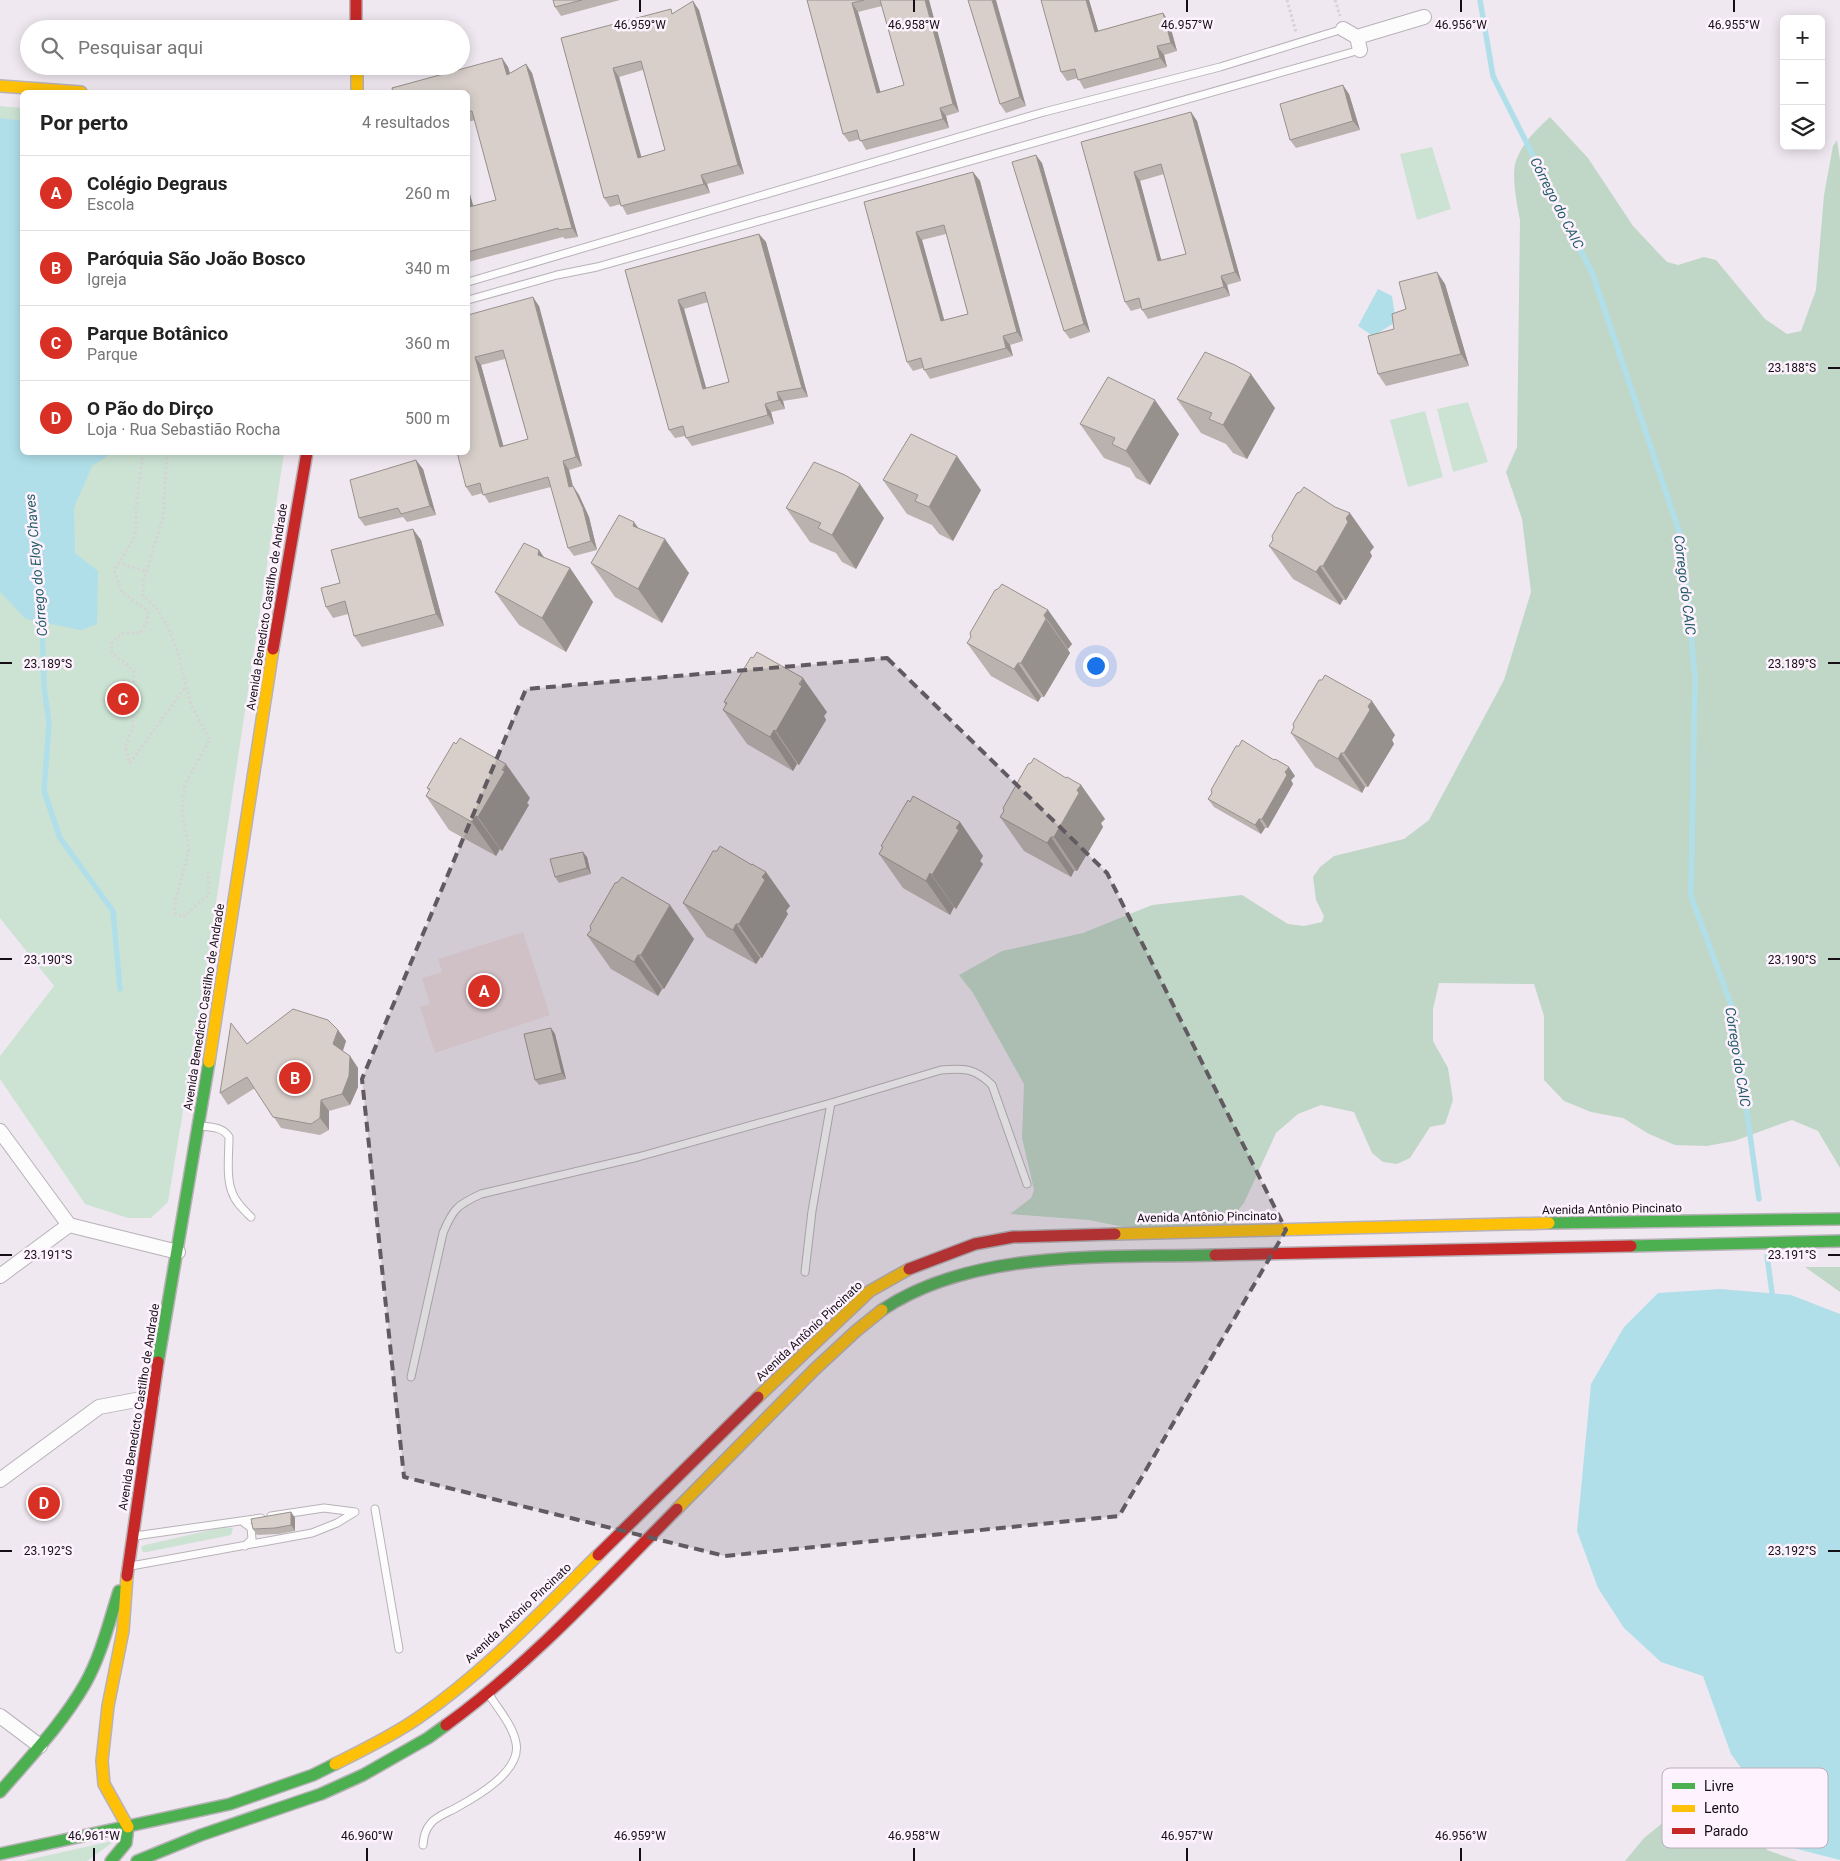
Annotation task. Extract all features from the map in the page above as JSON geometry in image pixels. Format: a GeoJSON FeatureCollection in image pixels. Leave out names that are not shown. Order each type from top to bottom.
{"type":"FeatureCollection","features":[{"type":"Feature","properties":{"kind":"main road"},"geometry":{"type":"LineString","coordinates":[[356,0],[356,20]]}},
{"type":"Feature","properties":{"kind":"main road"},"geometry":{"type":"LineString","coordinates":[[356,90],[357,75]]}},
{"type":"Feature","properties":{"kind":"main road"},"geometry":{"type":"LineString","coordinates":[[0,86],[54,90]]}},
{"type":"Feature","properties":{"kind":"main road","name":"Avenida Benedicto Castilho de Andrade"},"geometry":{"type":"LineString","coordinates":[[128,1827],[104,1784],[102,1761],[108,1706],[123,1631],[128,1566],[152,1398],[200,1126],[281,598],[306,455]]}},
{"type":"Feature","properties":{"kind":"main road","name":"Avenida Antônio Pincinato"},"geometry":{"type":"LineString","coordinates":[[0,1854],[230,1804],[313,1774],[375,1744],[418,1718],[469,1678],[520,1633],[702,1451],[870,1291],[905,1271],[975,1244],[1013,1238],[1058,1235],[1446,1225],[1840,1219]]}},
{"type":"Feature","properties":{"kind":"main road"},"geometry":{"type":"LineString","coordinates":[[137,1861],[201,1835],[321,1794],[363,1775],[428,1738],[488,1694],[545,1642],[814,1370],[856,1331],[883,1309],[908,1294],[944,1280],[981,1270],[1058,1259],[1840,1241]]}},
{"type":"Feature","properties":{"kind":"main road","name":"Avenida Benedicto Castilho de Andrade"},"geometry":{"type":"LineString","coordinates":[[0,1792],[60,1722],[86,1684],[96,1661],[128,1566]]}},
{"type":"Feature","properties":{"kind":"main road"},"geometry":{"type":"LineString","coordinates":[[111,1861],[126,1844],[128,1827]]}},
{"type":"Feature","properties":{"kind":"street"},"geometry":{"type":"LineString","coordinates":[[1343,29],[1359,44],[1424,17]]}},
{"type":"Feature","properties":{"kind":"street"},"geometry":{"type":"LineString","coordinates":[[0,1131],[69,1225],[178,1252]]}},
{"type":"Feature","properties":{"kind":"street"},"geometry":{"type":"LineString","coordinates":[[0,1276],[69,1225]]}},
{"type":"Feature","properties":{"kind":"street"},"geometry":{"type":"LineString","coordinates":[[0,1480],[99,1407],[152,1398]]}},
{"type":"Feature","properties":{"kind":"street"},"geometry":{"type":"LineString","coordinates":[[0,1716],[40,1746]]}},
{"type":"Feature","properties":{"kind":"lane"},"geometry":{"type":"LineString","coordinates":[[470,281],[1044,112],[1210,69],[1343,29]]}},
{"type":"Feature","properties":{"kind":"lane"},"geometry":{"type":"LineString","coordinates":[[470,299],[557,275],[597,267],[1359,44]]}},
{"type":"Feature","properties":{"kind":"lane"},"geometry":{"type":"LineString","coordinates":[[411,1377],[443,1233],[451,1214],[465,1201],[481,1194],[504,1187],[638,1157],[941,1070],[970,1070],[982,1075],[992,1085],[1027,1184]]}},
{"type":"Feature","properties":{"kind":"lane"},"geometry":{"type":"LineString","coordinates":[[805,1272],[812,1212],[831,1103]]}},
{"type":"Feature","properties":{"kind":"lane"},"geometry":{"type":"LineString","coordinates":[[200,1126],[220,1129],[226,1132],[229,1137],[232,1192],[239,1205],[252,1217]]}},
{"type":"Feature","properties":{"kind":"lane"},"geometry":{"type":"LineString","coordinates":[[128,1566],[312,1533],[337,1524],[355,1512],[324,1508],[243,1522],[133,1537]]}},
{"type":"Feature","properties":{"kind":"lane"},"geometry":{"type":"LineString","coordinates":[[375,1509],[399,1649]]}},
{"type":"Feature","properties":{"kind":"lane"},"geometry":{"type":"LineString","coordinates":[[243,1522],[251,1528],[252,1533],[252,1539],[245,1546]]}},
{"type":"Feature","properties":{"kind":"lane"},"geometry":{"type":"LineString","coordinates":[[423,1845],[424,1834],[432,1822],[480,1795],[511,1768],[517,1752],[516,1743],[509,1726],[488,1694]]}},
{"type":"Feature","properties":{"kind":"path"},"geometry":{"type":"LineString","coordinates":[[1287,0],[1299,42]]}},
{"type":"Feature","properties":{"kind":"path"},"geometry":{"type":"LineString","coordinates":[[143,455],[136,508],[136,528],[132,540],[114,570],[122,592],[148,611],[147,622],[141,633],[122,633],[111,644],[112,654],[134,671],[132,728],[125,746],[130,763],[186,686]]}},
{"type":"Feature","properties":{"kind":"path"},"geometry":{"type":"LineString","coordinates":[[167,455],[163,517],[146,571],[143,583],[143,596],[157,609],[168,627],[177,650],[191,705],[210,740],[185,784],[182,811],[189,851],[175,902],[176,913],[183,917],[209,895],[208,870]]}},
{"type":"Feature","properties":{"kind":"path"},"geometry":{"type":"LineString","coordinates":[[118,564],[146,571]]}},
{"type":"Feature","properties":{"kind":"highlighted area"},"geometry":{"type":"Polygon","coordinates":[[[887,658],[1107,873],[1286,1230],[1119,1516],[725,1556],[404,1477],[362,1079],[526,689],[887,658]]]}},
{"type":"Feature","properties":{"kind":"shaded area"},"geometry":{"type":"Polygon","coordinates":[[[523,932],[550,1015],[435,1053],[420,1007],[430,1004],[422,978],[442,972],[438,959],[523,932]]]}},
{"type":"Feature","properties":{"kind":"green space"},"geometry":{"type":"Polygon","coordinates":[[[0,106],[20,108],[20,455],[284,455],[201,1002],[168,1202],[151,1218],[128,1218],[85,1204],[0,1079],[0,1056],[54,986],[0,918],[0,106]]]}},
{"type":"Feature","properties":{"kind":"green space"},"geometry":{"type":"Polygon","coordinates":[[[1550,117],[1588,158],[1633,226],[1667,262],[1678,265],[1704,257],[1716,260],[1765,319],[1787,334],[1801,331],[1816,290],[1824,195],[1833,146],[1837,140],[1840,160],[1840,1168],[1818,1131],[1792,1120],[1734,1141],[1707,1146],[1675,1145],[1649,1134],[1623,1118],[1591,1112],[1564,1101],[1544,1080],[1544,1016],[1534,984],[1439,983],[1433,1009],[1433,1041],[1448,1068],[1453,1100],[1445,1124],[1430,1127],[1410,1158],[1397,1164],[1383,1162],[1372,1153],[1354,1112],[1321,1105],[1298,1114],[1276,1133],[1244,1203],[1221,1231],[1143,1231],[1089,1220],[1010,1214],[1031,1198],[1034,1190],[1022,1138],[1024,1084],[973,993],[959,975],[1002,951],[1083,933],[1152,905],[1242,895],[1288,924],[1304,926],[1322,922],[1324,916],[1316,900],[1313,877],[1320,867],[1334,856],[1404,839],[1429,820],[1504,680],[1531,592],[1522,519],[1506,472],[1517,447],[1520,220],[1514,174],[1516,161],[1526,142],[1550,117]]]}},
{"type":"Feature","properties":{"kind":"green space"},"geometry":{"type":"Polygon","coordinates":[[[1432,147],[1451,209],[1417,220],[1400,154],[1432,147]]]}},
{"type":"Feature","properties":{"kind":"green space"},"geometry":{"type":"Polygon","coordinates":[[[1468,402],[1488,462],[1453,472],[1437,409],[1468,402]]]}},
{"type":"Feature","properties":{"kind":"green space"},"geometry":{"type":"Polygon","coordinates":[[[1425,411],[1443,477],[1408,487],[1390,420],[1425,411]]]}},
{"type":"Feature","properties":{"kind":"green space"},"geometry":{"type":"Polygon","coordinates":[[[1805,1267],[1840,1267],[1840,1292],[1805,1267]]]}},
{"type":"Feature","properties":{"kind":"green space"},"geometry":{"type":"Polygon","coordinates":[[[224,1527],[233,1528],[231,1535],[147,1552],[143,1552],[141,1547],[145,1545],[224,1527]]]}},
{"type":"Feature","properties":{"kind":"green space"},"geometry":{"type":"Polygon","coordinates":[[[1662,1823],[1662,1848],[1766,1848],[1798,1861],[1625,1861],[1644,1838],[1662,1823]]]}},
{"type":"Feature","properties":{"kind":"green space"},"geometry":{"type":"Polygon","coordinates":[[[116,1840],[87,1861],[23,1861],[116,1840]]]}},
{"type":"Feature","properties":{"kind":"water"},"geometry":{"type":"Polygon","coordinates":[[[0,118],[20,121],[20,455],[109,455],[92,466],[74,508],[75,553],[98,571],[97,624],[81,630],[26,619],[0,592],[0,118]]]}},
{"type":"Feature","properties":{"kind":"water"},"geometry":{"type":"Polygon","coordinates":[[[1378,289],[1392,296],[1396,322],[1373,336],[1358,326],[1378,289]]]}},
{"type":"Feature","properties":{"kind":"water"},"geometry":{"type":"Polygon","coordinates":[[[1720,1289],[1791,1295],[1840,1314],[1840,1860],[1793,1848],[1828,1848],[1828,1768],[1741,1768],[1731,1754],[1703,1676],[1661,1662],[1624,1628],[1598,1588],[1577,1531],[1591,1384],[1624,1327],[1658,1293],[1720,1289]]]}},
{"type":"Feature","properties":{"kind":"building"},"geometry":{"type":"Polygon","coordinates":[[[553,0],[582,0],[555,7],[553,0]]]}},
{"type":"Feature","properties":{"kind":"building"},"geometry":{"type":"Polygon","coordinates":[[[807,0],[864,0],[852,3],[877,93],[904,85],[880,0],[925,0],[953,104],[940,108],[943,119],[860,141],[857,130],[843,134],[807,0]]]}},
{"type":"Feature","properties":{"kind":"building"},"geometry":{"type":"Polygon","coordinates":[[[968,0],[992,0],[1020,97],[1000,104],[968,0]]]}},
{"type":"Feature","properties":{"kind":"building"},"geometry":{"type":"Polygon","coordinates":[[[1041,0],[1086,0],[1095,32],[1163,13],[1171,43],[1157,46],[1160,58],[1078,80],[1075,69],[1061,72],[1041,0]]]}},
{"type":"Feature","properties":{"kind":"building"},"geometry":{"type":"Polygon","coordinates":[[[693,1],[738,165],[701,175],[704,184],[621,206],[618,195],[604,198],[561,38],[671,9],[672,14],[693,1]],[[641,61],[613,68],[638,158],[665,150],[641,61]]]}},
{"type":"Feature","properties":{"kind":"building"},"geometry":{"type":"Polygon","coordinates":[[[502,58],[507,75],[526,64],[572,228],[559,230],[558,228],[470,251],[470,207],[496,200],[472,111],[470,112],[470,90],[392,90],[392,88],[440,75],[470,75],[470,67],[502,58]]]}},
{"type":"Feature","properties":{"kind":"building"},"geometry":{"type":"Polygon","coordinates":[[[1343,85],[1353,121],[1290,140],[1280,104],[1343,85]]]}},
{"type":"Feature","properties":{"kind":"building"},"geometry":{"type":"Polygon","coordinates":[[[1191,112],[1235,272],[1221,276],[1224,287],[1142,310],[1139,298],[1125,302],[1081,142],[1191,112]],[[1161,164],[1134,172],[1158,261],[1186,254],[1161,164]]]}},
{"type":"Feature","properties":{"kind":"building"},"geometry":{"type":"Polygon","coordinates":[[[1036,155],[1084,324],[1064,331],[1012,162],[1036,155]]]}},
{"type":"Feature","properties":{"kind":"building"},"geometry":{"type":"Polygon","coordinates":[[[973,172],[1017,332],[1003,336],[1006,348],[924,370],[921,358],[907,362],[864,202],[973,172]],[[944,225],[916,232],[941,321],[968,314],[944,225]]]}},
{"type":"Feature","properties":{"kind":"building"},"geometry":{"type":"Polygon","coordinates":[[[759,234],[802,388],[777,392],[779,400],[765,404],[768,415],[686,438],[683,426],[669,430],[625,270],[759,234]],[[705,292],[678,300],[703,389],[729,382],[705,292]]]}},
{"type":"Feature","properties":{"kind":"building"},"geometry":{"type":"Polygon","coordinates":[[[1437,272],[1461,354],[1378,374],[1368,336],[1394,329],[1392,314],[1406,309],[1399,282],[1437,272]]]}},
{"type":"Feature","properties":{"kind":"building"},"geometry":{"type":"Polygon","coordinates":[[[533,297],[576,457],[563,461],[569,487],[573,486],[583,508],[591,541],[568,548],[548,477],[483,495],[480,483],[466,487],[458,455],[470,455],[470,314],[533,297]],[[503,350],[475,357],[500,447],[528,439],[503,350]]]}},
{"type":"Feature","properties":{"kind":"building"},"geometry":{"type":"Polygon","coordinates":[[[1205,352],[1251,374],[1223,425],[1209,419],[1212,413],[1177,399],[1205,352]]]}},
{"type":"Feature","properties":{"kind":"building"},"geometry":{"type":"Polygon","coordinates":[[[1108,377],[1155,400],[1126,451],[1112,444],[1115,438],[1080,424],[1108,377]]]}},
{"type":"Feature","properties":{"kind":"building"},"geometry":{"type":"Polygon","coordinates":[[[911,434],[957,456],[929,507],[915,501],[918,495],[883,480],[911,434]]]}},
{"type":"Feature","properties":{"kind":"building"},"geometry":{"type":"Polygon","coordinates":[[[416,460],[430,506],[401,514],[398,508],[359,518],[350,480],[416,460]]]}},
{"type":"Feature","properties":{"kind":"building"},"geometry":{"type":"Polygon","coordinates":[[[814,462],[845,475],[860,484],[832,535],[818,528],[821,523],[786,508],[814,462]]]}},
{"type":"Feature","properties":{"kind":"building"},"geometry":{"type":"Polygon","coordinates":[[[1304,487],[1335,507],[1350,513],[1346,518],[1348,522],[1323,566],[1320,566],[1316,572],[1269,546],[1273,540],[1272,536],[1297,493],[1304,487]]]}},
{"type":"Feature","properties":{"kind":"building"},"geometry":{"type":"Polygon","coordinates":[[[619,515],[634,522],[633,526],[665,539],[638,589],[591,563],[619,515]]]}},
{"type":"Feature","properties":{"kind":"building"},"geometry":{"type":"Polygon","coordinates":[[[413,529],[436,614],[354,636],[345,601],[326,607],[321,588],[340,583],[331,550],[413,529]]]}},
{"type":"Feature","properties":{"kind":"building"},"geometry":{"type":"Polygon","coordinates":[[[524,543],[539,550],[538,555],[570,568],[542,618],[495,592],[524,543]]]}},
{"type":"Feature","properties":{"kind":"building"},"geometry":{"type":"Polygon","coordinates":[[[1002,584],[1048,610],[1044,615],[1046,619],[1021,663],[1018,663],[1014,669],[967,643],[971,637],[970,633],[995,590],[1002,584]]]}},
{"type":"Feature","properties":{"kind":"building"},"geometry":{"type":"Polygon","coordinates":[[[757,652],[803,678],[799,684],[802,686],[776,731],[774,730],[770,737],[723,710],[727,703],[724,702],[751,657],[753,658],[757,652]]]}},
{"type":"Feature","properties":{"kind":"building"},"geometry":{"type":"Polygon","coordinates":[[[1325,675],[1372,701],[1368,706],[1370,710],[1344,753],[1341,753],[1338,759],[1291,733],[1294,727],[1293,724],[1319,680],[1322,680],[1325,675]]]}},
{"type":"Feature","properties":{"kind":"building"},"geometry":{"type":"Polygon","coordinates":[[[460,738],[506,764],[502,770],[505,771],[478,817],[476,816],[472,822],[426,796],[430,789],[427,788],[454,742],[456,744],[460,738]]]}},
{"type":"Feature","properties":{"kind":"building"},"geometry":{"type":"Polygon","coordinates":[[[1242,740],[1289,767],[1285,772],[1287,775],[1262,819],[1259,819],[1255,825],[1208,799],[1212,793],[1211,790],[1236,746],[1239,746],[1242,740]]]}},
{"type":"Feature","properties":{"kind":"building"},"geometry":{"type":"Polygon","coordinates":[[[1034,758],[1081,785],[1077,790],[1079,793],[1054,837],[1051,837],[1047,843],[1000,817],[1004,811],[1003,808],[1028,764],[1034,758]]]}},
{"type":"Feature","properties":{"kind":"building"},"geometry":{"type":"Polygon","coordinates":[[[913,796],[960,822],[956,828],[959,830],[932,875],[930,873],[926,881],[879,854],[883,847],[881,846],[908,800],[910,802],[913,796]]]}},
{"type":"Feature","properties":{"kind":"building"},"geometry":{"type":"Polygon","coordinates":[[[720,846],[766,872],[762,877],[765,880],[739,924],[736,924],[733,930],[683,903],[713,851],[717,851],[720,846]]]}},
{"type":"Feature","properties":{"kind":"building"},"geometry":{"type":"Polygon","coordinates":[[[583,852],[587,868],[555,877],[550,859],[583,852]]]}},
{"type":"Feature","properties":{"kind":"building"},"geometry":{"type":"Polygon","coordinates":[[[622,877],[670,905],[641,955],[638,955],[634,962],[587,935],[591,930],[590,926],[615,883],[622,877]]]}},
{"type":"Feature","properties":{"kind":"building"},"geometry":{"type":"Polygon","coordinates":[[[293,1009],[328,1020],[338,1030],[333,1044],[350,1056],[349,1076],[342,1094],[321,1100],[320,1118],[311,1124],[273,1117],[247,1077],[220,1093],[231,1023],[247,1044],[293,1009]]]}},
{"type":"Feature","properties":{"kind":"building"},"geometry":{"type":"Polygon","coordinates":[[[551,1028],[562,1073],[535,1080],[524,1034],[551,1028]]]}},
{"type":"Feature","properties":{"kind":"building"},"geometry":{"type":"Polygon","coordinates":[[[291,1512],[291,1525],[253,1529],[251,1519],[291,1512]]]}},
{"type":"Feature","properties":{"kind":"waterway","name":"Córrego do CAIC"},"geometry":{"type":"LineString","coordinates":[[1480,0],[1493,76],[1593,275],[1682,540],[1695,677],[1691,896],[1732,1007],[1759,1199]]}},
{"type":"Feature","properties":{"kind":"waterway","name":"Córrego do Eloy Chaves"},"geometry":{"type":"LineString","coordinates":[[42,617],[44,687],[49,723],[44,791],[60,838],[113,911],[120,989]]}},
{"type":"Feature","properties":{"kind":"waterway"},"geometry":{"type":"LineString","coordinates":[[1767,1256],[1773,1300]]}},
{"type":"Feature","properties":{"kind":"traffic: fast"},"geometry":{"type":"LineString","coordinates":[[158,1362],[209,1062]]}},
{"type":"Feature","properties":{"kind":"traffic: fast"},"geometry":{"type":"LineString","coordinates":[[1549,1223],[1840,1219]]}},
{"type":"Feature","properties":{"kind":"traffic: fast"},"geometry":{"type":"LineString","coordinates":[[1631,1246],[1840,1241]]}},
{"type":"Feature","properties":{"kind":"traffic: fast"},"geometry":{"type":"LineString","coordinates":[[882,1310],[918,1290],[958,1276],[1000,1266],[1043,1260],[1087,1257],[1215,1255]]}},
{"type":"Feature","properties":{"kind":"traffic: fast"},"geometry":{"type":"LineString","coordinates":[[0,1792],[56,1727],[85,1684],[100,1650],[119,1591]]}},
{"type":"Feature","properties":{"kind":"traffic: fast"},"geometry":{"type":"LineString","coordinates":[[137,1861],[201,1835],[321,1794],[363,1775],[428,1738],[446,1725]]}},
{"type":"Feature","properties":{"kind":"traffic: fast"},"geometry":{"type":"LineString","coordinates":[[0,1854],[230,1804],[313,1775],[335,1764]]}},
{"type":"Feature","properties":{"kind":"traffic: fast"},"geometry":{"type":"LineString","coordinates":[[111,1861],[126,1843],[128,1827]]}},
{"type":"Feature","properties":{"kind":"traffic: slow"},"geometry":{"type":"LineString","coordinates":[[357,75],[357,90]]}},
{"type":"Feature","properties":{"kind":"traffic: slow"},"geometry":{"type":"LineString","coordinates":[[0,86],[54,90]]}},
{"type":"Feature","properties":{"kind":"traffic: slow"},"geometry":{"type":"LineString","coordinates":[[209,1062],[273,649]]}},
{"type":"Feature","properties":{"kind":"traffic: slow"},"geometry":{"type":"LineString","coordinates":[[1115,1234],[1549,1223]]}},
{"type":"Feature","properties":{"kind":"traffic: slow"},"geometry":{"type":"LineString","coordinates":[[758,1397],[870,1291],[909,1269]]}},
{"type":"Feature","properties":{"kind":"traffic: slow"},"geometry":{"type":"LineString","coordinates":[[677,1509],[814,1370],[882,1310]]}},
{"type":"Feature","properties":{"kind":"traffic: slow"},"geometry":{"type":"LineString","coordinates":[[335,1764],[398,1731],[443,1700],[512,1641],[598,1555]]}},
{"type":"Feature","properties":{"kind":"traffic: slow"},"geometry":{"type":"LineString","coordinates":[[127,1576],[123,1631],[108,1706],[102,1761],[104,1784],[128,1827]]}},
{"type":"Feature","properties":{"kind":"traffic: jam"},"geometry":{"type":"LineString","coordinates":[[356,0],[356,20]]}},
{"type":"Feature","properties":{"kind":"traffic: jam"},"geometry":{"type":"LineString","coordinates":[[273,649],[306,455]]}},
{"type":"Feature","properties":{"kind":"traffic: jam"},"geometry":{"type":"LineString","coordinates":[[909,1269],[975,1244],[1013,1237],[1115,1234]]}},
{"type":"Feature","properties":{"kind":"traffic: jam"},"geometry":{"type":"LineString","coordinates":[[1215,1255],[1631,1246]]}},
{"type":"Feature","properties":{"kind":"traffic: jam"},"geometry":{"type":"LineString","coordinates":[[127,1576],[158,1362]]}},
{"type":"Feature","properties":{"kind":"traffic: jam"},"geometry":{"type":"LineString","coordinates":[[598,1555],[758,1397]]}},
{"type":"Feature","properties":{"kind":"traffic: jam"},"geometry":{"type":"LineString","coordinates":[[446,1725],[508,1676],[566,1622],[677,1509]]}},
{"type":"Feature","properties":{"kind":"place","name":"Parque Botânico"},"geometry":{"type":"Point","coordinates":[123,699]}},
{"type":"Feature","properties":{"kind":"place","name":"Colégio Degraus"},"geometry":{"type":"Point","coordinates":[484,991]}},
{"type":"Feature","properties":{"kind":"place","name":"Paróquia São João Bosco"},"geometry":{"type":"Point","coordinates":[295,1078]}},
{"type":"Feature","properties":{"kind":"place","name":"O Pão do Dirço"},"geometry":{"type":"Point","coordinates":[44,1503]}}]}
